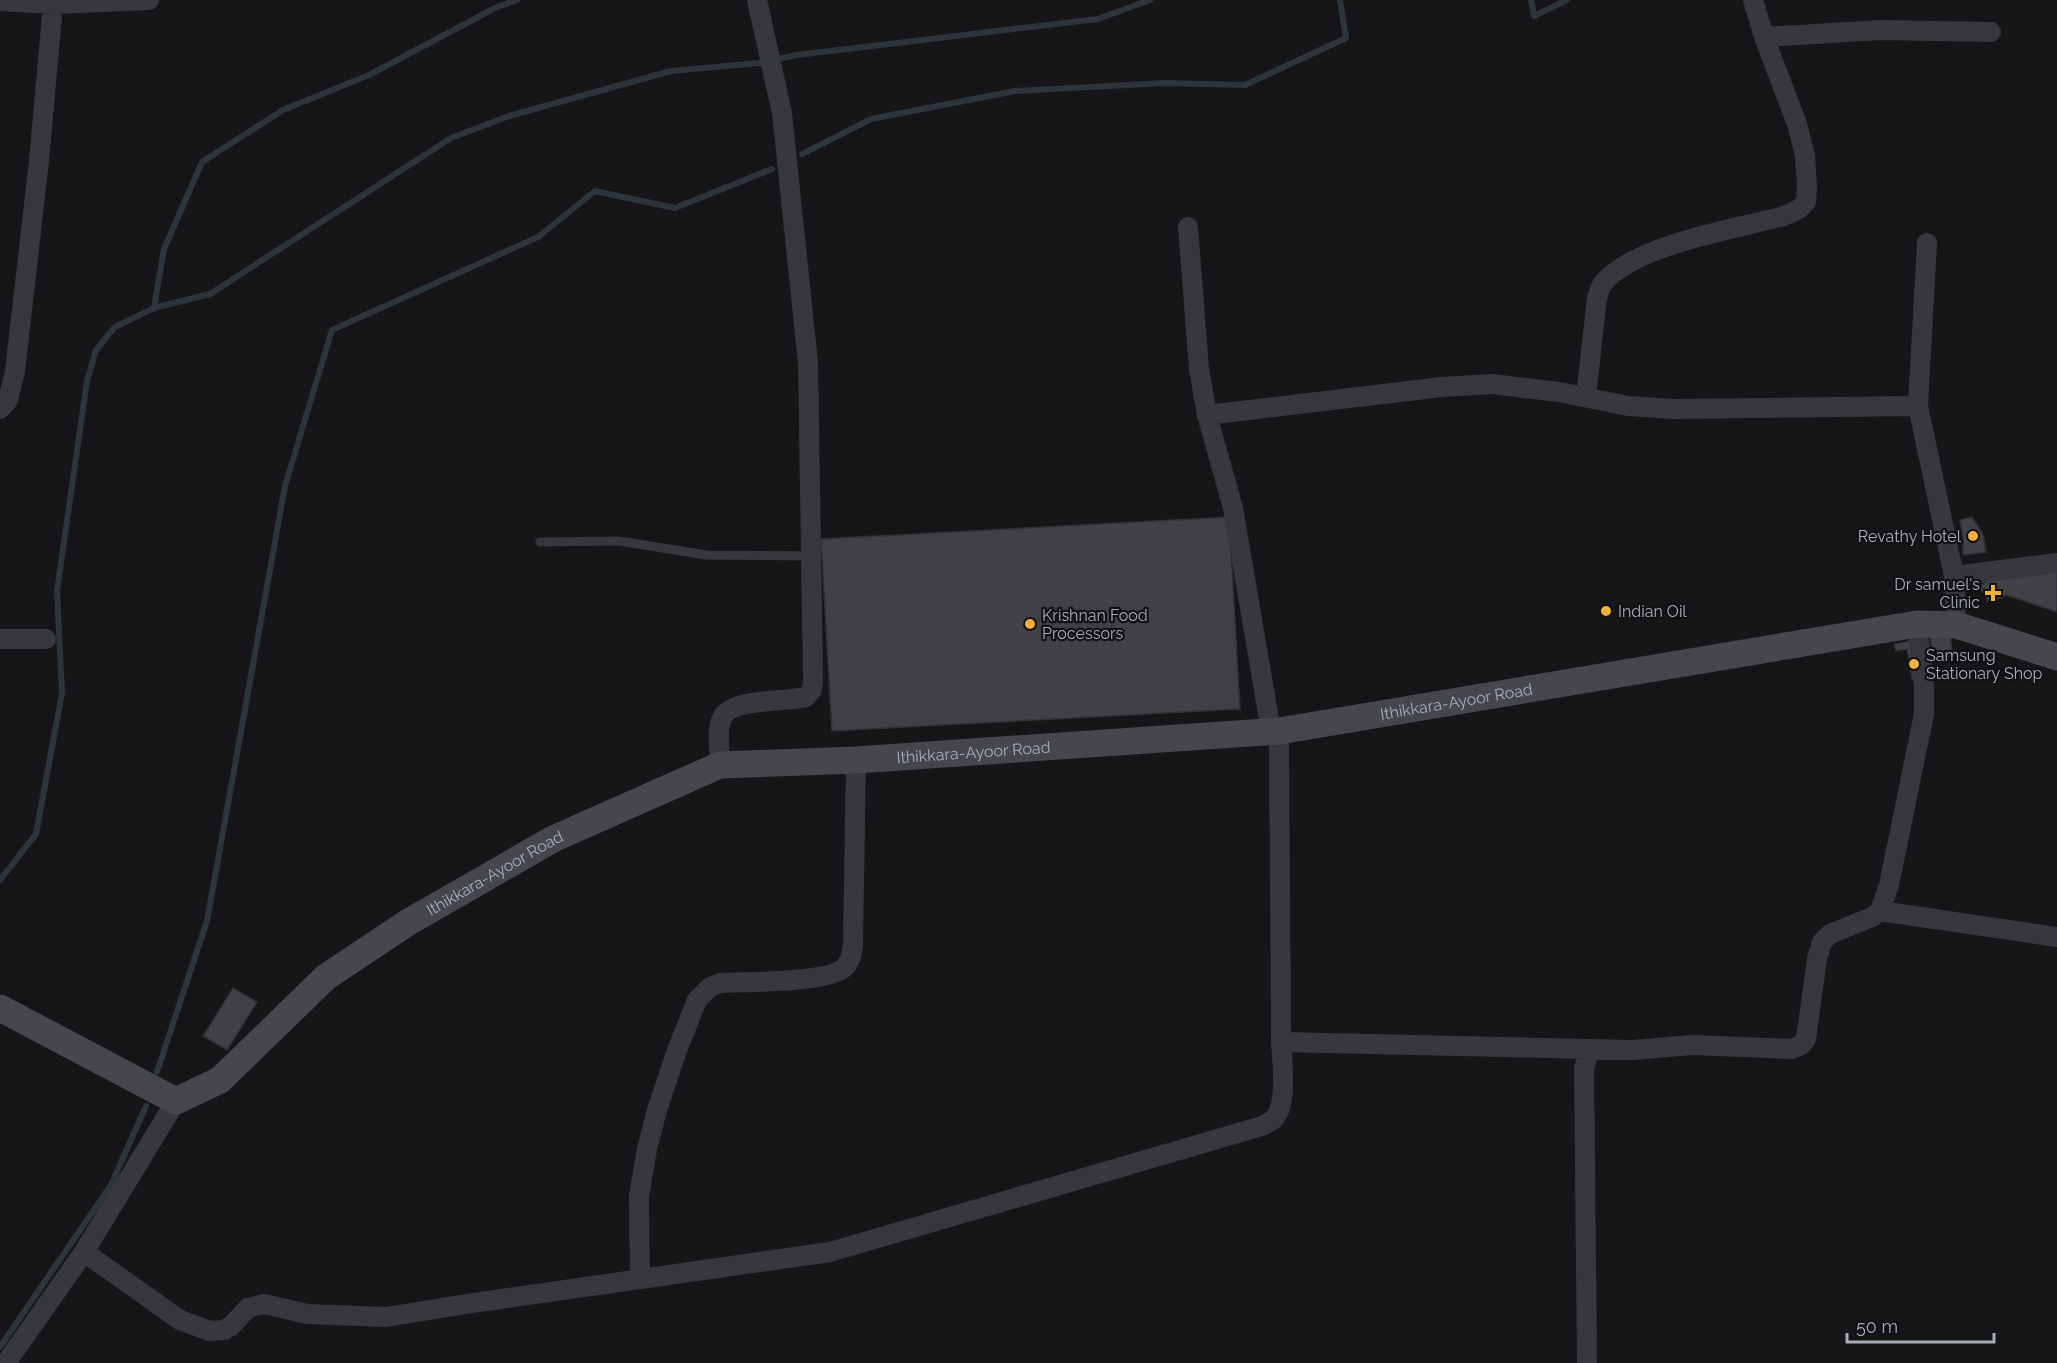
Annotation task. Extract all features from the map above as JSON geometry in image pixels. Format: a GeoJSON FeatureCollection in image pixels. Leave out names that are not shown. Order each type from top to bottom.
{"type":"FeatureCollection","features":[{"type":"Feature","properties":{"kind":"main road","name":"Ithikkara-Ayoor Road"},"geometry":{"type":"LineString","coordinates":[[176,1101],[220,1080],[326,977],[407,923],[554,839],[720,765],[856,760],[1275,731],[1917,624],[1956,625],[2057,657]]}},
{"type":"Feature","properties":{"kind":"main road"},"geometry":{"type":"LineString","coordinates":[[0,1008],[176,1101]]}},
{"type":"Feature","properties":{"kind":"street"},"geometry":{"type":"LineString","coordinates":[[0,1],[53,4],[149,0]]}},
{"type":"Feature","properties":{"kind":"street"},"geometry":{"type":"LineString","coordinates":[[720,765],[720,728],[726,711],[744,704],[806,697],[812,690],[813,679],[808,363],[782,114],[757,0]]}},
{"type":"Feature","properties":{"kind":"street"},"geometry":{"type":"LineString","coordinates":[[1586,397],[1597,298],[1602,284],[1612,275],[1626,265],[1657,250],[1784,216],[1799,209],[1806,202],[1805,155],[1800,134],[1764,37],[1753,0]]}},
{"type":"Feature","properties":{"kind":"street"},"geometry":{"type":"LineString","coordinates":[[0,409],[8,400],[15,371],[39,161],[53,4]]}},
{"type":"Feature","properties":{"kind":"street"},"geometry":{"type":"LineString","coordinates":[[1764,37],[1880,30],[1991,32]]}},
{"type":"Feature","properties":{"kind":"street"},"geometry":{"type":"LineString","coordinates":[[84,1252],[180,1320],[210,1331],[224,1330],[248,1308],[264,1304],[307,1314],[387,1317],[830,1252],[1262,1126],[1275,1119],[1281,1107],[1283,1090],[1275,731],[1233,508],[1207,415],[1199,369],[1188,227]]}},
{"type":"Feature","properties":{"kind":"street"},"geometry":{"type":"LineString","coordinates":[[1928,243],[1918,406],[1954,576],[1956,625]]}},
{"type":"Feature","properties":{"kind":"street"},"geometry":{"type":"LineString","coordinates":[[1207,415],[1442,387],[1492,384],[1559,392],[1628,406],[1673,409],[1918,406]]}},
{"type":"Feature","properties":{"kind":"street"},"geometry":{"type":"LineString","coordinates":[[1954,576],[2057,563]]}},
{"type":"Feature","properties":{"kind":"street"},"geometry":{"type":"LineString","coordinates":[[1281,1042],[1633,1050],[1692,1045],[1792,1049],[1801,1045],[1806,1039],[1817,959],[1822,942],[1830,934],[1872,917],[1880,911],[1890,885],[1924,714],[1924,686],[1917,624]]}},
{"type":"Feature","properties":{"kind":"street"},"geometry":{"type":"LineString","coordinates":[[0,639],[46,639]]}},
{"type":"Feature","properties":{"kind":"street"},"geometry":{"type":"LineString","coordinates":[[640,1279],[639,1196],[647,1149],[676,1053],[697,1000],[710,987],[720,983],[822,977],[845,968],[851,958],[856,760]]}},
{"type":"Feature","properties":{"kind":"street"},"geometry":{"type":"LineString","coordinates":[[1880,911],[2057,937]]}},
{"type":"Feature","properties":{"kind":"street"},"geometry":{"type":"LineString","coordinates":[[1587,1363],[1584,1068],[1590,1049]]}},
{"type":"Feature","properties":{"kind":"street"},"geometry":{"type":"LineString","coordinates":[[6,1363],[84,1252],[176,1101]]}},
{"type":"Feature","properties":{"kind":"lane"},"geometry":{"type":"LineString","coordinates":[[540,542],[619,541],[706,555],[812,556]]}},
{"type":"Feature","properties":{"kind":"building","name":"Krishnan Food Processors"},"geometry":{"type":"Polygon","coordinates":[[[1229,517],[1240,709],[832,731],[821,539],[1229,517]]]}},
{"type":"Feature","properties":{"kind":"building","name":"Revathy Hotel"},"geometry":{"type":"Polygon","coordinates":[[[1972,517],[1983,534],[1986,552],[1963,555],[1960,520],[1972,517]]]}},
{"type":"Feature","properties":{"kind":"building"},"geometry":{"type":"Polygon","coordinates":[[[2057,571],[2057,612],[2006,595],[1994,601],[1987,601],[1987,595],[1977,588],[1995,575],[2057,571]]]}},
{"type":"Feature","properties":{"kind":"building"},"geometry":{"type":"Polygon","coordinates":[[[1950,634],[1952,651],[1932,653],[1930,636],[1950,634]]]}},
{"type":"Feature","properties":{"kind":"building","name":"Samsung Stationary Shop"},"geometry":{"type":"Polygon","coordinates":[[[1915,640],[1921,677],[1912,679],[1907,649],[1896,651],[1894,644],[1915,640]]]}},
{"type":"Feature","properties":{"kind":"building"},"geometry":{"type":"Polygon","coordinates":[[[233,988],[257,1002],[227,1050],[203,1036],[233,988]]]}},
{"type":"Feature","properties":{"kind":"waterway"},"geometry":{"type":"LineString","coordinates":[[154,308],[164,249],[202,162],[283,110],[369,75],[495,8],[517,0]]}},
{"type":"Feature","properties":{"kind":"waterway"},"geometry":{"type":"LineString","coordinates":[[0,880],[36,834],[62,693],[57,591],[87,381],[96,350],[115,327],[154,308],[210,294],[451,138],[509,116],[671,71],[759,63],[797,55],[1098,19],[1150,0]]}},
{"type":"Feature","properties":{"kind":"waterway"},"geometry":{"type":"LineString","coordinates":[[802,154],[871,119],[1015,91],[1165,83],[1245,85],[1346,38],[1340,0]]}},
{"type":"Feature","properties":{"kind":"waterway"},"geometry":{"type":"LineString","coordinates":[[1531,0],[1534,16],[1567,0]]}},
{"type":"Feature","properties":{"kind":"waterway"},"geometry":{"type":"LineString","coordinates":[[157,1072],[207,921],[285,486],[332,330],[538,237],[595,191],[675,208],[772,169]]}},
{"type":"Feature","properties":{"kind":"waterway"},"geometry":{"type":"LineString","coordinates":[[0,1347],[111,1185],[146,1106]]}},
{"type":"Feature","properties":{"kind":"place","name":"Revathy Hotel"},"geometry":{"type":"Point","coordinates":[1973,536]}},
{"type":"Feature","properties":{"kind":"place","name":"Dr samuel's Clinic"},"geometry":{"type":"Point","coordinates":[1993,593]}},
{"type":"Feature","properties":{"kind":"place","name":"Indian Oil"},"geometry":{"type":"Point","coordinates":[1606,611]}},
{"type":"Feature","properties":{"kind":"place","name":"Krishnan Food Processors"},"geometry":{"type":"Point","coordinates":[1030,624]}},
{"type":"Feature","properties":{"kind":"place","name":"Samsung Stationary Shop"},"geometry":{"type":"Point","coordinates":[1914,664]}}]}
